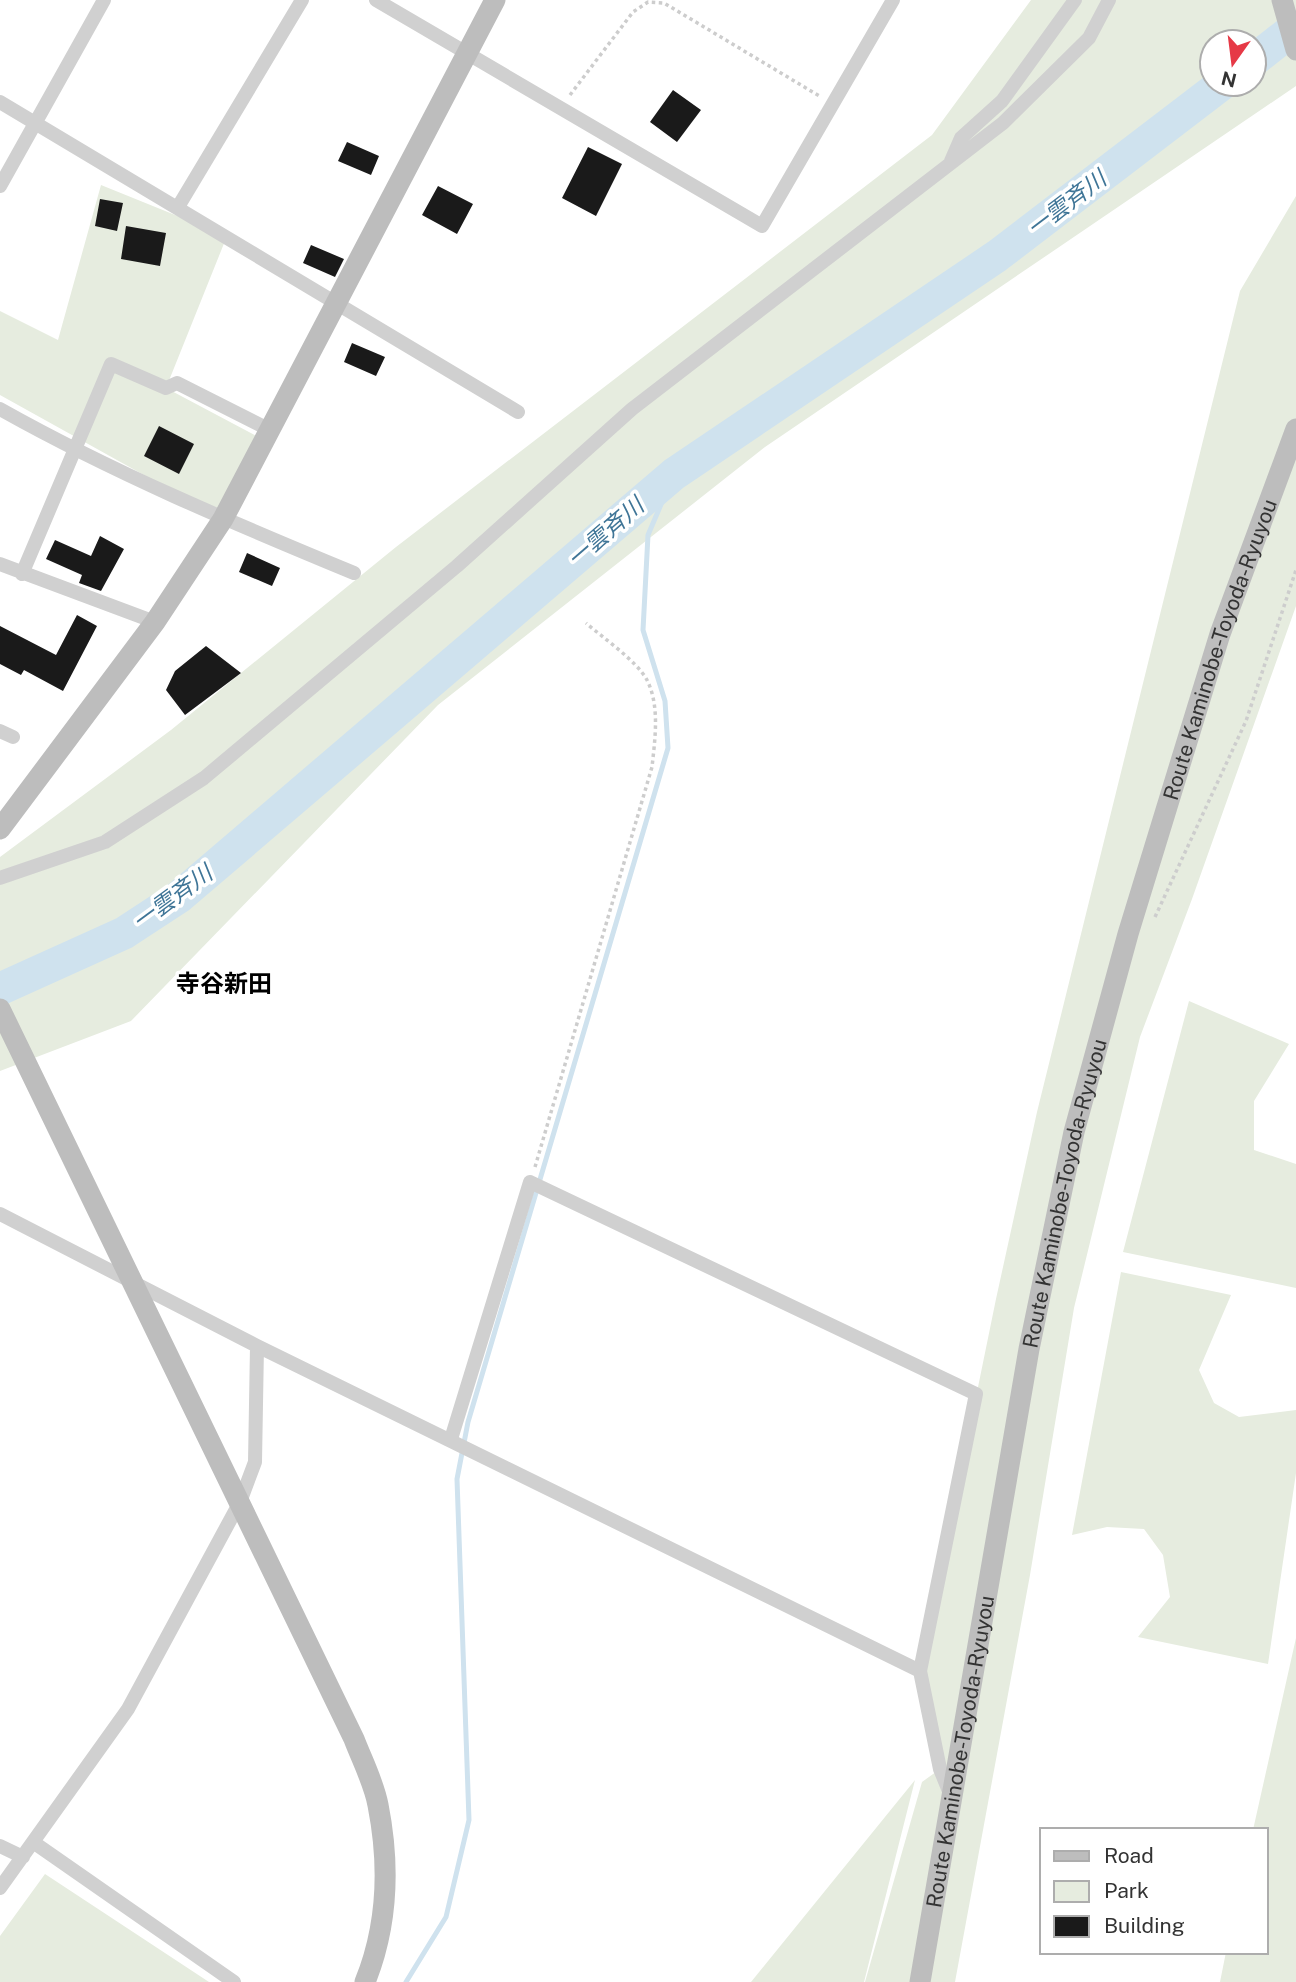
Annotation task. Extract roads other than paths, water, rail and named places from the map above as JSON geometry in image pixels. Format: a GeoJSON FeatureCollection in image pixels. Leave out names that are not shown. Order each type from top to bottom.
{"type":"FeatureCollection","features":[{"type":"Feature","properties":{"kind":"street"},"geometry":{"type":"LineString","coordinates":[[0,186],[104,0]]}},
{"type":"Feature","properties":{"kind":"street"},"geometry":{"type":"LineString","coordinates":[[178,207],[302,0]]}},
{"type":"Feature","properties":{"kind":"street"},"geometry":{"type":"LineString","coordinates":[[376,0],[762,226],[893,0]]}},
{"type":"Feature","properties":{"kind":"street"},"geometry":{"type":"LineString","coordinates":[[0,829],[155,622],[223,519],[495,0]]}},
{"type":"Feature","properties":{"kind":"street"},"geometry":{"type":"LineString","coordinates":[[950,164],[961,138],[1002,102],[1075,0]]}},
{"type":"Feature","properties":{"kind":"street"},"geometry":{"type":"LineString","coordinates":[[0,878],[105,842],[204,778],[457,566],[632,409],[1003,123],[1089,37],[1109,0]]}},
{"type":"Feature","properties":{"kind":"street"},"geometry":{"type":"LineString","coordinates":[[1282,0],[1296,50]]}},
{"type":"Feature","properties":{"kind":"street"},"geometry":{"type":"LineString","coordinates":[[0,102],[337,301],[518,412]]}},
{"type":"Feature","properties":{"kind":"street"},"geometry":{"type":"LineString","coordinates":[[22,574],[111,364],[166,388],[177,383],[270,430]]}},
{"type":"Feature","properties":{"kind":"street"},"geometry":{"type":"LineString","coordinates":[[0,409],[75,452],[223,519],[354,573]]}},
{"type":"Feature","properties":{"kind":"street","name":"Route Kaminobe-Toyoda-Ryuyou"},"geometry":{"type":"LineString","coordinates":[[920,1982],[1029,1349],[1074,1132],[1128,934],[1220,634],[1296,429]]}},
{"type":"Feature","properties":{"kind":"street"},"geometry":{"type":"LineString","coordinates":[[0,565],[155,622]]}},
{"type":"Feature","properties":{"kind":"street"},"geometry":{"type":"LineString","coordinates":[[0,1009],[354,1739],[378,1803],[386,1895],[382,1937],[365,1982]]}},
{"type":"Feature","properties":{"kind":"street"},"geometry":{"type":"LineString","coordinates":[[451,1439],[530,1182],[976,1394],[920,1671],[940,1769],[951,1796]]}},
{"type":"Feature","properties":{"kind":"street"},"geometry":{"type":"LineString","coordinates":[[0,1214],[257,1346],[920,1671]]}},
{"type":"Feature","properties":{"kind":"street"},"geometry":{"type":"LineString","coordinates":[[0,1888],[128,1709],[240,1502],[255,1462],[257,1346]]}},
{"type":"Feature","properties":{"kind":"street"},"geometry":{"type":"LineString","coordinates":[[33,1842],[234,1982]]}},
{"type":"Feature","properties":{"kind":"street"},"geometry":{"type":"LineString","coordinates":[[0,1846],[23,1857]]}},
{"type":"Feature","properties":{"kind":"waterway","name":"一雲斉川"},"geometry":{"type":"LineString","coordinates":[[1268,49],[1296,27]]}},
{"type":"Feature","properties":{"kind":"waterway","name":"一雲斉川"},"geometry":{"type":"LineString","coordinates":[[0,989],[124,933],[179,897],[674,474],[997,256],[1204,98]]}},
{"type":"Feature","properties":{"kind":"waterway"},"geometry":{"type":"LineString","coordinates":[[406,1982],[446,1917],[469,1820],[457,1479],[468,1422],[668,748],[665,701],[643,630],[648,535],[674,474]]}},
{"type":"Feature","properties":{"kind":"district","name":"寺谷新田"},"geometry":{"type":"Point","coordinates":[224,983]}}]}
